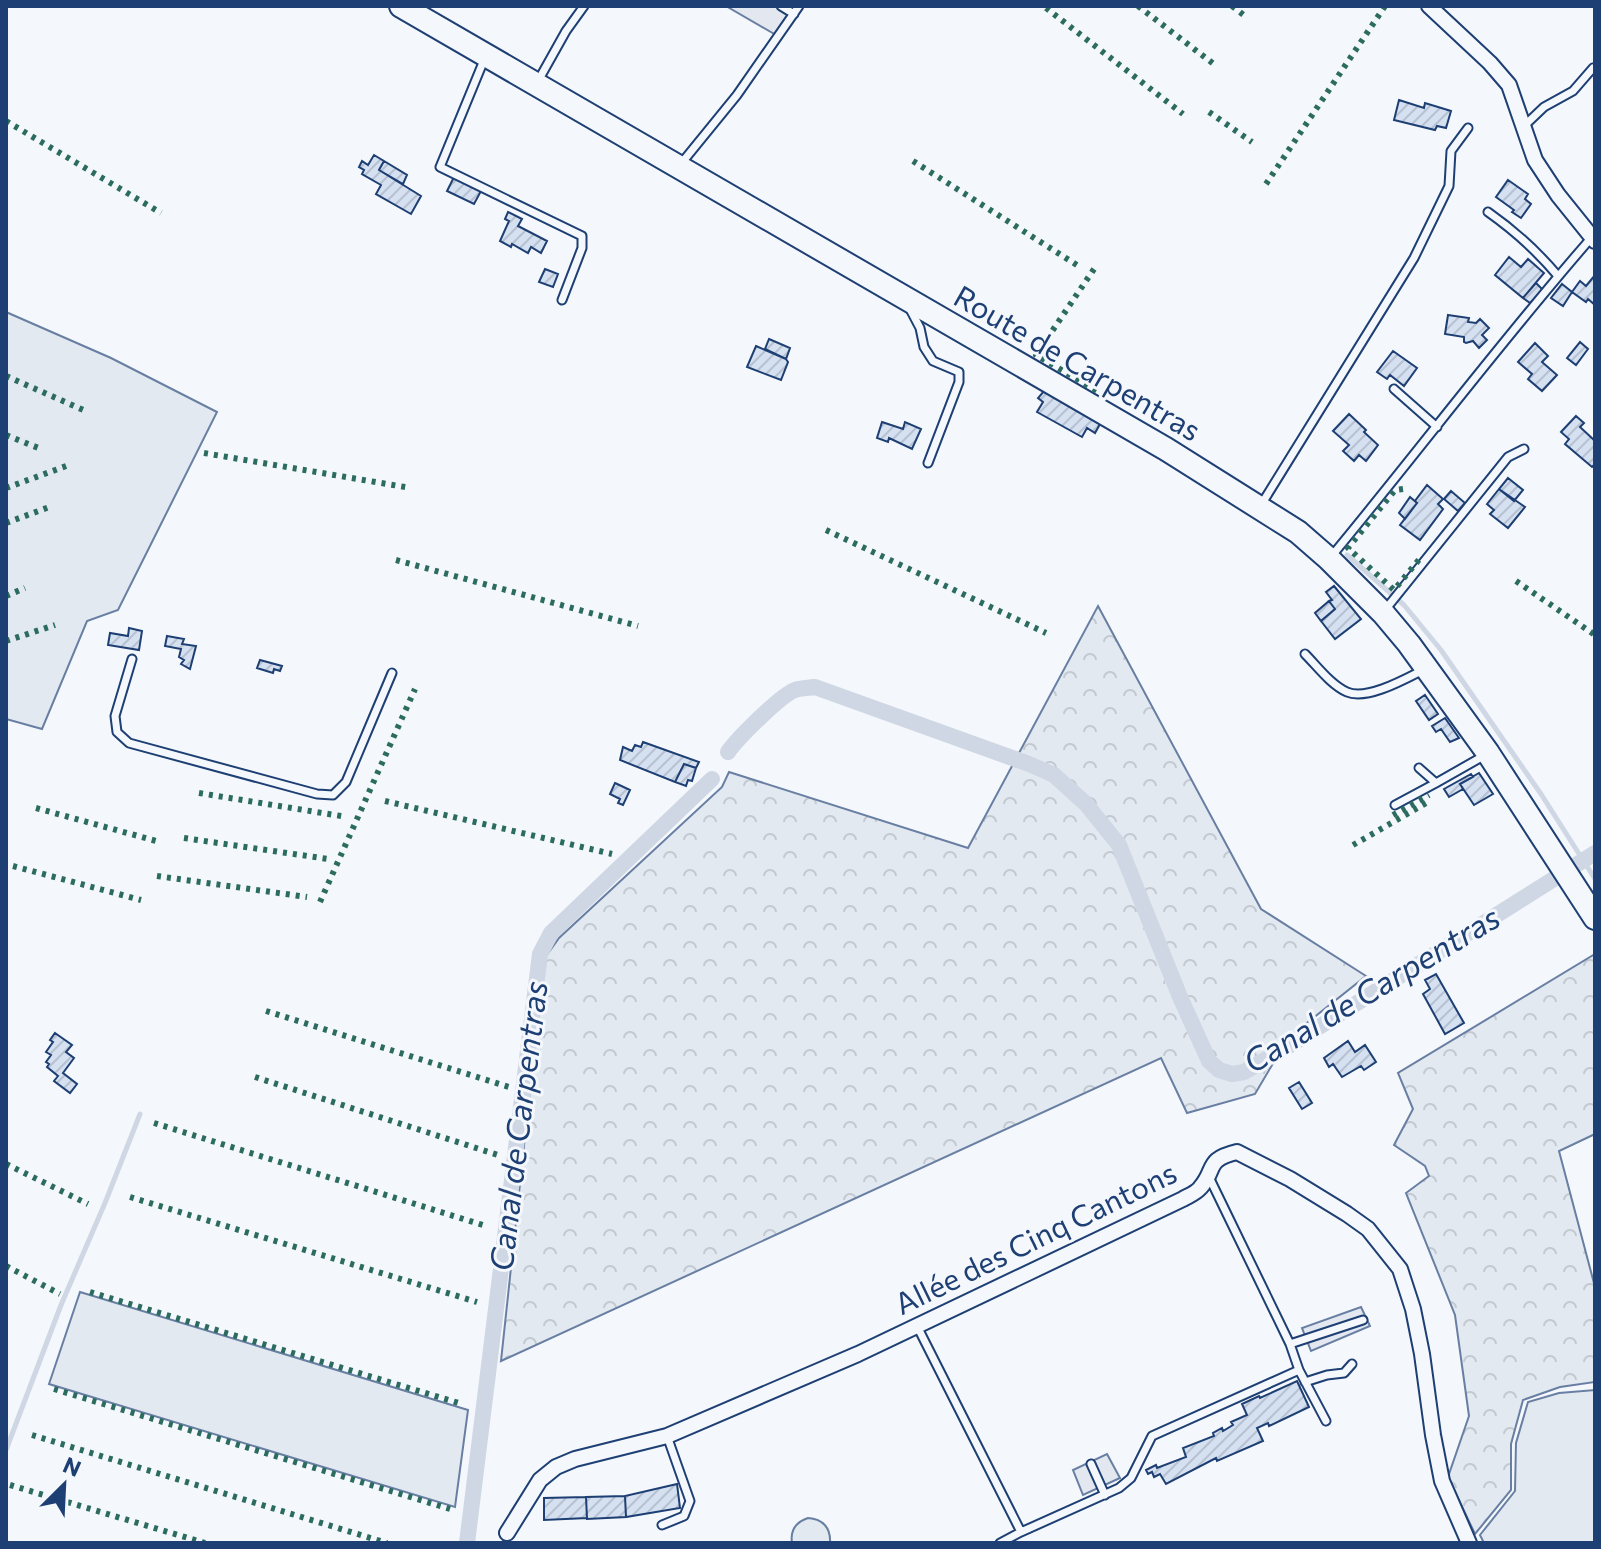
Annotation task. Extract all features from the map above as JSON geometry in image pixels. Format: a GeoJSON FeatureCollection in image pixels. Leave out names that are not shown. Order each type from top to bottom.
{"type":"FeatureCollection","features":[{"type":"Feature","properties":{"kind":"main road","name":"Route de Carpentras"},"geometry":{"type":"LineString","coordinates":[[414,9],[486,54],[1166,449],[1298,532],[1383,613],[1427,668],[1488,753],[1595,918]]}},
{"type":"Feature","properties":{"kind":"street"},"geometry":{"type":"LineString","coordinates":[[1429,6],[1509,85],[1535,160],[1593,239]]}},
{"type":"Feature","properties":{"kind":"street","name":"Allée des Cinq Cantons"},"geometry":{"type":"LineString","coordinates":[[507,1533],[540,1480],[556,1467],[575,1459],[667,1436],[858,1354],[1183,1199],[1200,1189],[1213,1163],[1237,1152],[1290,1179],[1358,1221],[1400,1269],[1419,1339],[1442,1481],[1469,1543]]}},
{"type":"Feature","properties":{"kind":"lane"},"geometry":{"type":"LineString","coordinates":[[537,83],[584,6]]}},
{"type":"Feature","properties":{"kind":"lane"},"geometry":{"type":"LineString","coordinates":[[679,166],[737,95],[796,10],[781,6]]}},
{"type":"Feature","properties":{"kind":"lane"},"geometry":{"type":"LineString","coordinates":[[486,54],[440,167],[582,236],[582,248],[562,300]]}},
{"type":"Feature","properties":{"kind":"lane"},"geometry":{"type":"LineString","coordinates":[[1523,127],[1544,107],[1573,91],[1593,68]]}},
{"type":"Feature","properties":{"kind":"lane"},"geometry":{"type":"LineString","coordinates":[[1260,507],[1414,258],[1449,186],[1451,151],[1468,128]]}},
{"type":"Feature","properties":{"kind":"lane"},"geometry":{"type":"LineString","coordinates":[[1488,212],[1525,240],[1558,276]]}},
{"type":"Feature","properties":{"kind":"lane"},"geometry":{"type":"LineString","coordinates":[[1329,559],[1558,276],[1593,239]]}},
{"type":"Feature","properties":{"kind":"lane"},"geometry":{"type":"LineString","coordinates":[[903,297],[933,361],[959,372],[959,382],[928,463]]}},
{"type":"Feature","properties":{"kind":"lane"},"geometry":{"type":"LineString","coordinates":[[1394,389],[1437,427]]}},
{"type":"Feature","properties":{"kind":"lane"},"geometry":{"type":"LineString","coordinates":[[1383,613],[1508,457],[1524,449]]}},
{"type":"Feature","properties":{"kind":"lane"},"geometry":{"type":"LineString","coordinates":[[1305,654],[1349,693],[1364,694],[1386,687],[1427,668]]}},
{"type":"Feature","properties":{"kind":"lane"},"geometry":{"type":"LineString","coordinates":[[132,659],[115,716],[117,732],[129,743],[317,794],[333,795],[346,782],[392,673]]}},
{"type":"Feature","properties":{"kind":"lane"},"geometry":{"type":"LineString","coordinates":[[1395,805],[1488,753]]}},
{"type":"Feature","properties":{"kind":"lane"},"geometry":{"type":"LineString","coordinates":[[1419,768],[1436,783]]}},
{"type":"Feature","properties":{"kind":"lane"},"geometry":{"type":"LineString","coordinates":[[1208,1175],[1326,1421]]}},
{"type":"Feature","properties":{"kind":"lane"},"geometry":{"type":"LineString","coordinates":[[1290,1344],[1363,1320]]}},
{"type":"Feature","properties":{"kind":"lane"},"geometry":{"type":"LineString","coordinates":[[917,1326],[1021,1532]]}},
{"type":"Feature","properties":{"kind":"lane"},"geometry":{"type":"LineString","coordinates":[[1305,1382],[1344,1373],[1352,1364]]}},
{"type":"Feature","properties":{"kind":"lane"},"geometry":{"type":"LineString","coordinates":[[1000,1543],[1119,1488],[1131,1478],[1152,1436],[1299,1370]]}},
{"type":"Feature","properties":{"kind":"lane"},"geometry":{"type":"LineString","coordinates":[[662,1525],[684,1516],[690,1501],[667,1436]]}},
{"type":"Feature","properties":{"kind":"lane"},"geometry":{"type":"LineString","coordinates":[[1091,1464],[1105,1495]]}},
{"type":"Feature","properties":{"kind":"green space"},"geometry":{"type":"Polygon","coordinates":[[[6,312],[111,358],[217,412],[118,610],[87,621],[42,729],[6,719],[6,312]]]}},
{"type":"Feature","properties":{"kind":"green space"},"geometry":{"type":"Polygon","coordinates":[[[1098,606],[1261,909],[1366,976],[1288,1038],[1255,1094],[1187,1113],[1161,1058],[501,1361],[544,959],[559,938],[722,787],[729,772],[968,848],[1098,606]]]}},
{"type":"Feature","properties":{"kind":"green space"},"geometry":{"type":"Polygon","coordinates":[[[1595,954],[1595,1134],[1559,1151],[1595,1287],[1595,1382],[1560,1387],[1523,1400],[1511,1444],[1511,1490],[1475,1534],[1448,1477],[1469,1416],[1455,1315],[1406,1193],[1429,1176],[1425,1166],[1394,1145],[1413,1109],[1398,1073],[1595,954]]]}},
{"type":"Feature","properties":{"kind":"green space"},"geometry":{"type":"Polygon","coordinates":[[[80,1292],[468,1410],[455,1507],[49,1384],[80,1292]]]}},
{"type":"Feature","properties":{"kind":"green space"},"geometry":{"type":"Polygon","coordinates":[[[1595,1390],[1595,1543],[1484,1543],[1480,1535],[1515,1491],[1516,1443],[1528,1402],[1559,1393],[1595,1390]]]}},
{"type":"Feature","properties":{"kind":"green space"},"geometry":{"type":"Polygon","coordinates":[[[808,1518],[825,1525],[830,1543],[792,1543],[795,1527],[808,1518]]]}},
{"type":"Feature","properties":{"kind":"shaded area"},"geometry":{"type":"Polygon","coordinates":[[[726,6],[793,6],[776,35],[726,6]]]}},
{"type":"Feature","properties":{"kind":"shaded area"},"geometry":{"type":"Polygon","coordinates":[[[1361,1307],[1370,1326],[1311,1351],[1302,1328],[1361,1307]]]}},
{"type":"Feature","properties":{"kind":"shaded area"},"geometry":{"type":"Polygon","coordinates":[[[1107,1454],[1120,1478],[1083,1495],[1073,1470],[1107,1454]]]}},
{"type":"Feature","properties":{"kind":"building"},"geometry":{"type":"Polygon","coordinates":[[[1399,100],[1424,108],[1425,103],[1451,111],[1446,128],[1437,126],[1435,130],[1394,120],[1399,100]]]}},
{"type":"Feature","properties":{"kind":"building"},"geometry":{"type":"Polygon","coordinates":[[[374,155],[384,161],[379,170],[421,196],[411,214],[376,194],[381,185],[362,174],[364,170],[359,167],[362,161],[368,165],[374,155]]]}},
{"type":"Feature","properties":{"kind":"building"},"geometry":{"type":"Polygon","coordinates":[[[384,161],[407,175],[403,184],[379,170],[384,161]]]}},
{"type":"Feature","properties":{"kind":"building"},"geometry":{"type":"Polygon","coordinates":[[[454,177],[481,191],[474,204],[447,191],[454,177]]]}},
{"type":"Feature","properties":{"kind":"building"},"geometry":{"type":"Polygon","coordinates":[[[1508,180],[1528,194],[1525,199],[1531,204],[1521,218],[1496,197],[1508,180]]]}},
{"type":"Feature","properties":{"kind":"building"},"geometry":{"type":"Polygon","coordinates":[[[508,212],[522,219],[518,226],[547,241],[541,253],[531,247],[528,253],[500,241],[509,221],[505,219],[508,212]]]}},
{"type":"Feature","properties":{"kind":"building"},"geometry":{"type":"Polygon","coordinates":[[[1509,257],[1521,267],[1528,259],[1544,273],[1523,298],[1495,275],[1509,257]]]}},
{"type":"Feature","properties":{"kind":"building"},"geometry":{"type":"Polygon","coordinates":[[[545,269],[558,274],[553,287],[539,282],[545,269]]]}},
{"type":"Feature","properties":{"kind":"building"},"geometry":{"type":"Polygon","coordinates":[[[1595,275],[1595,305],[1572,292],[1580,281],[1586,286],[1595,275]]]}},
{"type":"Feature","properties":{"kind":"building"},"geometry":{"type":"Polygon","coordinates":[[[1536,283],[1543,290],[1530,303],[1523,298],[1536,283]]]}},
{"type":"Feature","properties":{"kind":"building"},"geometry":{"type":"Polygon","coordinates":[[[1562,284],[1572,292],[1563,306],[1551,298],[1562,284]]]}},
{"type":"Feature","properties":{"kind":"building"},"geometry":{"type":"Polygon","coordinates":[[[1448,315],[1469,318],[1468,322],[1476,323],[1480,319],[1489,328],[1482,335],[1487,340],[1479,348],[1473,341],[1464,342],[1464,337],[1445,334],[1448,315]]]}},
{"type":"Feature","properties":{"kind":"building"},"geometry":{"type":"Polygon","coordinates":[[[769,339],[790,348],[786,359],[765,349],[769,339]]]}},
{"type":"Feature","properties":{"kind":"building"},"geometry":{"type":"Polygon","coordinates":[[[1580,342],[1588,349],[1576,365],[1567,358],[1580,342]]]}},
{"type":"Feature","properties":{"kind":"building"},"geometry":{"type":"Polygon","coordinates":[[[1535,343],[1548,356],[1542,362],[1557,375],[1542,391],[1528,379],[1532,374],[1518,362],[1535,343]]]}},
{"type":"Feature","properties":{"kind":"building"},"geometry":{"type":"Polygon","coordinates":[[[756,346],[786,359],[788,362],[781,380],[747,367],[756,346]]]}},
{"type":"Feature","properties":{"kind":"building"},"geometry":{"type":"Polygon","coordinates":[[[1393,351],[1417,368],[1404,386],[1390,375],[1387,379],[1377,372],[1393,351]]]}},
{"type":"Feature","properties":{"kind":"building"},"geometry":{"type":"Polygon","coordinates":[[[1044,391],[1100,424],[1095,433],[1087,428],[1082,437],[1037,412],[1043,402],[1038,398],[1044,391]]]}},
{"type":"Feature","properties":{"kind":"building"},"geometry":{"type":"Polygon","coordinates":[[[1349,414],[1378,445],[1366,461],[1359,455],[1354,461],[1343,451],[1349,445],[1333,431],[1349,414]]]}},
{"type":"Feature","properties":{"kind":"building"},"geometry":{"type":"Polygon","coordinates":[[[1576,416],[1584,423],[1580,427],[1595,441],[1595,464],[1592,467],[1565,444],[1569,439],[1561,432],[1576,416]]]}},
{"type":"Feature","properties":{"kind":"building"},"geometry":{"type":"Polygon","coordinates":[[[882,422],[903,429],[905,422],[921,429],[912,449],[889,438],[888,442],[877,438],[882,422]]]}},
{"type":"Feature","properties":{"kind":"building"},"geometry":{"type":"Polygon","coordinates":[[[1508,478],[1523,490],[1514,501],[1499,489],[1508,478]]]}},
{"type":"Feature","properties":{"kind":"building"},"geometry":{"type":"Polygon","coordinates":[[[1427,485],[1443,499],[1438,504],[1443,509],[1420,540],[1400,525],[1427,485]]]}},
{"type":"Feature","properties":{"kind":"building"},"geometry":{"type":"Polygon","coordinates":[[[1499,489],[1525,507],[1508,528],[1490,514],[1494,510],[1487,504],[1499,489]]]}},
{"type":"Feature","properties":{"kind":"building"},"geometry":{"type":"Polygon","coordinates":[[[1451,491],[1465,503],[1458,511],[1444,499],[1451,491]]]}},
{"type":"Feature","properties":{"kind":"building"},"geometry":{"type":"Polygon","coordinates":[[[1410,497],[1417,503],[1405,519],[1399,513],[1410,497]]]}},
{"type":"Feature","properties":{"kind":"building"},"geometry":{"type":"Polygon","coordinates":[[[1334,586],[1361,619],[1335,639],[1321,621],[1335,609],[1326,592],[1334,586]]]}},
{"type":"Feature","properties":{"kind":"building"},"geometry":{"type":"Polygon","coordinates":[[[1329,601],[1335,609],[1321,621],[1315,613],[1329,601]]]}},
{"type":"Feature","properties":{"kind":"building"},"geometry":{"type":"Polygon","coordinates":[[[129,628],[142,631],[139,650],[108,645],[110,633],[128,636],[129,628]]]}},
{"type":"Feature","properties":{"kind":"building"},"geometry":{"type":"Polygon","coordinates":[[[167,636],[184,639],[182,644],[196,646],[190,669],[181,664],[184,660],[179,657],[181,649],[165,646],[167,636]]]}},
{"type":"Feature","properties":{"kind":"building"},"geometry":{"type":"Polygon","coordinates":[[[260,660],[282,666],[280,671],[274,669],[273,673],[257,668],[260,660]]]}},
{"type":"Feature","properties":{"kind":"building"},"geometry":{"type":"Polygon","coordinates":[[[1425,695],[1438,714],[1429,720],[1416,701],[1425,695]]]}},
{"type":"Feature","properties":{"kind":"building"},"geometry":{"type":"Polygon","coordinates":[[[1445,718],[1459,738],[1450,742],[1441,729],[1436,732],[1432,726],[1445,718]]]}},
{"type":"Feature","properties":{"kind":"building"},"geometry":{"type":"Polygon","coordinates":[[[643,742],[699,762],[696,768],[684,764],[675,782],[620,760],[623,747],[632,751],[635,745],[641,747],[643,742]]]}},
{"type":"Feature","properties":{"kind":"building"},"geometry":{"type":"Polygon","coordinates":[[[684,764],[696,768],[692,781],[688,780],[686,786],[675,782],[684,764]]]}},
{"type":"Feature","properties":{"kind":"building"},"geometry":{"type":"Polygon","coordinates":[[[1479,773],[1493,794],[1474,805],[1460,784],[1479,773]]]}},
{"type":"Feature","properties":{"kind":"building"},"geometry":{"type":"Polygon","coordinates":[[[1471,774],[1473,777],[1460,784],[1463,789],[1449,797],[1444,789],[1471,774]]]}},
{"type":"Feature","properties":{"kind":"building"},"geometry":{"type":"Polygon","coordinates":[[[615,783],[630,790],[623,805],[618,803],[620,799],[610,794],[615,783]]]}},
{"type":"Feature","properties":{"kind":"building"},"geometry":{"type":"Polygon","coordinates":[[[1436,974],[1464,1023],[1445,1034],[1423,994],[1430,989],[1425,980],[1436,974]]]}},
{"type":"Feature","properties":{"kind":"building"},"geometry":{"type":"Polygon","coordinates":[[[55,1033],[72,1045],[66,1052],[74,1058],[63,1073],[77,1084],[70,1093],[54,1081],[58,1076],[47,1067],[49,1064],[46,1062],[51,1055],[46,1052],[55,1033]]]}},
{"type":"Feature","properties":{"kind":"building"},"geometry":{"type":"Polygon","coordinates":[[[1348,1041],[1355,1052],[1365,1045],[1376,1062],[1364,1070],[1361,1066],[1342,1077],[1333,1064],[1329,1067],[1324,1058],[1348,1041]]]}},
{"type":"Feature","properties":{"kind":"building"},"geometry":{"type":"Polygon","coordinates":[[[1299,1082],[1312,1103],[1302,1109],[1289,1088],[1299,1082]]]}},
{"type":"Feature","properties":{"kind":"building"},"geometry":{"type":"Polygon","coordinates":[[[1297,1381],[1309,1407],[1269,1426],[1268,1423],[1257,1428],[1263,1441],[1217,1461],[1216,1458],[1166,1484],[1160,1474],[1154,1477],[1152,1472],[1148,1474],[1146,1470],[1156,1465],[1157,1468],[1186,1457],[1183,1448],[1214,1436],[1213,1433],[1222,1428],[1223,1431],[1233,1425],[1231,1422],[1247,1415],[1242,1404],[1297,1381]]]}},
{"type":"Feature","properties":{"kind":"building"},"geometry":{"type":"Polygon","coordinates":[[[677,1484],[680,1508],[626,1517],[625,1496],[677,1484]]]}},
{"type":"Feature","properties":{"kind":"building"},"geometry":{"type":"Polygon","coordinates":[[[625,1496],[626,1517],[587,1519],[586,1497],[625,1496]]]}},
{"type":"Feature","properties":{"kind":"building"},"geometry":{"type":"Polygon","coordinates":[[[586,1497],[587,1518],[544,1520],[544,1498],[586,1497]]]}},
{"type":"Feature","properties":{"kind":"waterway"},"geometry":{"type":"LineString","coordinates":[[1347,555],[1404,605],[1441,650],[1541,794],[1595,879]]}},
{"type":"Feature","properties":{"kind":"waterway","name":"Canal de Carpentras"},"geometry":{"type":"LineString","coordinates":[[728,752],[780,700],[795,690],[815,687],[1054,775],[1086,804],[1119,845],[1209,1061],[1219,1070],[1232,1074],[1244,1072],[1292,1044],[1595,853]]}},
{"type":"Feature","properties":{"kind":"waterway","name":"Canal de Carpentras"},"geometry":{"type":"LineString","coordinates":[[467,1543],[540,954],[551,933],[712,779]]}},
{"type":"Feature","properties":{"kind":"waterway"},"geometry":{"type":"LineString","coordinates":[[6,1450],[61,1305],[140,1114]]}},
{"type":"Feature","properties":{"kind":"hedge"},"geometry":{"type":"LineString","coordinates":[[1138,6],[1215,65]]}},
{"type":"Feature","properties":{"kind":"hedge"},"geometry":{"type":"LineString","coordinates":[[1232,6],[1245,16]]}},
{"type":"Feature","properties":{"kind":"hedge"},"geometry":{"type":"LineString","coordinates":[[1266,184],[1385,6]]}},
{"type":"Feature","properties":{"kind":"hedge"},"geometry":{"type":"LineString","coordinates":[[1046,8],[1183,114]]}},
{"type":"Feature","properties":{"kind":"hedge"},"geometry":{"type":"LineString","coordinates":[[1209,112],[1252,142]]}},
{"type":"Feature","properties":{"kind":"hedge"},"geometry":{"type":"LineString","coordinates":[[6,121],[161,213]]}},
{"type":"Feature","properties":{"kind":"hedge"},"geometry":{"type":"LineString","coordinates":[[913,161],[1080,267]]}},
{"type":"Feature","properties":{"kind":"hedge"},"geometry":{"type":"LineString","coordinates":[[1094,269],[1036,355],[1104,395]]}},
{"type":"Feature","properties":{"kind":"hedge"},"geometry":{"type":"LineString","coordinates":[[6,376],[88,412]]}},
{"type":"Feature","properties":{"kind":"hedge"},"geometry":{"type":"LineString","coordinates":[[6,435],[41,449]]}},
{"type":"Feature","properties":{"kind":"hedge"},"geometry":{"type":"LineString","coordinates":[[204,453],[411,488]]}},
{"type":"Feature","properties":{"kind":"hedge"},"geometry":{"type":"LineString","coordinates":[[6,488],[69,465]]}},
{"type":"Feature","properties":{"kind":"hedge"},"geometry":{"type":"LineString","coordinates":[[1403,489],[1395,490],[1348,548],[1394,590],[1422,556]]}},
{"type":"Feature","properties":{"kind":"hedge"},"geometry":{"type":"LineString","coordinates":[[6,523],[52,506]]}},
{"type":"Feature","properties":{"kind":"hedge"},"geometry":{"type":"LineString","coordinates":[[826,530],[1046,633]]}},
{"type":"Feature","properties":{"kind":"hedge"},"geometry":{"type":"LineString","coordinates":[[396,560],[638,626]]}},
{"type":"Feature","properties":{"kind":"hedge"},"geometry":{"type":"LineString","coordinates":[[1516,581],[1595,635]]}},
{"type":"Feature","properties":{"kind":"hedge"},"geometry":{"type":"LineString","coordinates":[[6,596],[25,588]]}},
{"type":"Feature","properties":{"kind":"hedge"},"geometry":{"type":"LineString","coordinates":[[6,641],[55,625]]}},
{"type":"Feature","properties":{"kind":"hedge"},"geometry":{"type":"LineString","coordinates":[[320,902],[415,689]]}},
{"type":"Feature","properties":{"kind":"hedge"},"geometry":{"type":"LineString","coordinates":[[199,793],[347,817]]}},
{"type":"Feature","properties":{"kind":"hedge"},"geometry":{"type":"LineString","coordinates":[[1393,815],[1429,795]]}},
{"type":"Feature","properties":{"kind":"hedge"},"geometry":{"type":"LineString","coordinates":[[385,801],[612,854]]}},
{"type":"Feature","properties":{"kind":"hedge"},"geometry":{"type":"LineString","coordinates":[[1353,845],[1428,802]]}},
{"type":"Feature","properties":{"kind":"hedge"},"geometry":{"type":"LineString","coordinates":[[36,808],[160,842]]}},
{"type":"Feature","properties":{"kind":"hedge"},"geometry":{"type":"LineString","coordinates":[[184,838],[328,859]]}},
{"type":"Feature","properties":{"kind":"hedge"},"geometry":{"type":"LineString","coordinates":[[13,866],[141,900]]}},
{"type":"Feature","properties":{"kind":"hedge"},"geometry":{"type":"LineString","coordinates":[[157,876],[307,897]]}},
{"type":"Feature","properties":{"kind":"hedge"},"geometry":{"type":"LineString","coordinates":[[266,1011],[509,1087]]}},
{"type":"Feature","properties":{"kind":"hedge"},"geometry":{"type":"LineString","coordinates":[[255,1077],[498,1155]]}},
{"type":"Feature","properties":{"kind":"hedge"},"geometry":{"type":"LineString","coordinates":[[154,1123],[486,1226]]}},
{"type":"Feature","properties":{"kind":"hedge"},"geometry":{"type":"LineString","coordinates":[[6,1164],[88,1204]]}},
{"type":"Feature","properties":{"kind":"hedge"},"geometry":{"type":"LineString","coordinates":[[130,1197],[477,1302]]}},
{"type":"Feature","properties":{"kind":"hedge"},"geometry":{"type":"LineString","coordinates":[[6,1266],[60,1294]]}},
{"type":"Feature","properties":{"kind":"hedge"},"geometry":{"type":"LineString","coordinates":[[90,1292],[462,1404]]}},
{"type":"Feature","properties":{"kind":"hedge"},"geometry":{"type":"LineString","coordinates":[[54,1389],[450,1509]]}},
{"type":"Feature","properties":{"kind":"hedge"},"geometry":{"type":"LineString","coordinates":[[32,1435],[387,1543]]}},
{"type":"Feature","properties":{"kind":"hedge"},"geometry":{"type":"LineString","coordinates":[[10,1485],[205,1543]]}}]}
